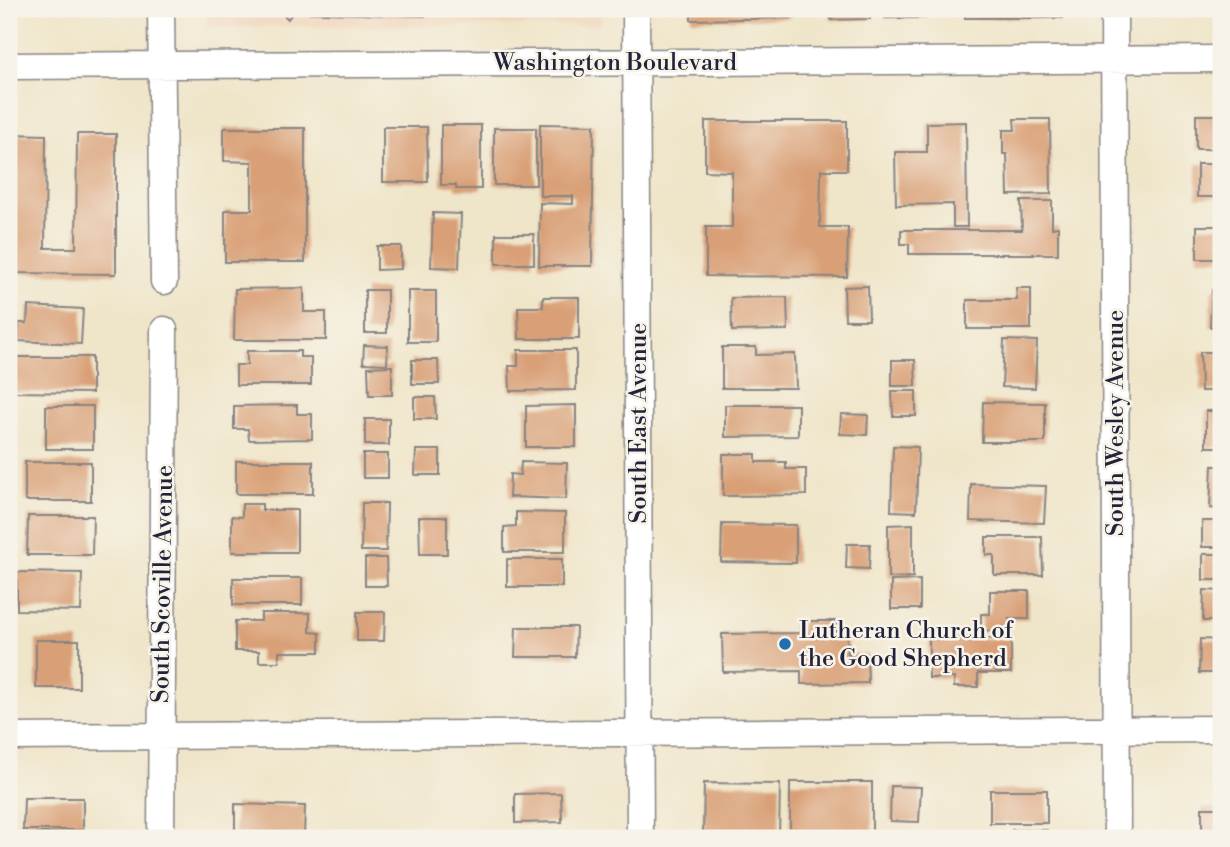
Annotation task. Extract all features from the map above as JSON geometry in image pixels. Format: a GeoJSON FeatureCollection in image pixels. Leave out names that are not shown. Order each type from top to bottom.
{"type":"FeatureCollection","features":[{"type":"Feature","properties":{"kind":"street"},"geometry":{"type":"LineString","coordinates":[[161,9],[164,281]]}},
{"type":"Feature","properties":{"kind":"street","name":"South East Avenue"},"geometry":{"type":"LineString","coordinates":[[636,9],[639,838]]}},
{"type":"Feature","properties":{"kind":"street","name":"South Wesley Avenue"},"geometry":{"type":"LineString","coordinates":[[1114,9],[1117,838]]}},
{"type":"Feature","properties":{"kind":"street","name":"Washington Boulevard"},"geometry":{"type":"LineString","coordinates":[[9,66],[1221,59]]}},
{"type":"Feature","properties":{"kind":"street","name":"South Scoville Avenue"},"geometry":{"type":"LineString","coordinates":[[161,838],[164,330]]}},
{"type":"Feature","properties":{"kind":"street"},"geometry":{"type":"LineString","coordinates":[[9,737],[1221,729]]}},
{"type":"Feature","properties":{"kind":"shaded area"},"geometry":{"type":"Polygon","coordinates":[[[207,9],[601,9],[601,25],[207,27],[207,9]]]}},
{"type":"Feature","properties":{"kind":"building"},"geometry":{"type":"Polygon","coordinates":[[[213,9],[427,9],[425,16],[293,12],[288,19],[282,13],[238,13],[238,17],[213,15],[213,9]]]}},
{"type":"Feature","properties":{"kind":"building"},"geometry":{"type":"Polygon","coordinates":[[[512,9],[593,9],[593,15],[511,14],[512,9]]]}},
{"type":"Feature","properties":{"kind":"building"},"geometry":{"type":"Polygon","coordinates":[[[691,9],[791,9],[791,18],[691,20],[691,9]]]}},
{"type":"Feature","properties":{"kind":"building"},"geometry":{"type":"Polygon","coordinates":[[[831,9],[870,9],[870,19],[831,20],[831,9]]]}},
{"type":"Feature","properties":{"kind":"building"},"geometry":{"type":"Polygon","coordinates":[[[885,9],[926,9],[925,18],[885,18],[885,9]]]}},
{"type":"Feature","properties":{"kind":"building"},"geometry":{"type":"Polygon","coordinates":[[[965,9],[1063,9],[1063,18],[965,18],[965,9]]]}},
{"type":"Feature","properties":{"kind":"building"},"geometry":{"type":"Polygon","coordinates":[[[1196,115],[1221,115],[1221,149],[1196,149],[1196,115]]]}},
{"type":"Feature","properties":{"kind":"building"},"geometry":{"type":"Polygon","coordinates":[[[1014,119],[1050,119],[1051,194],[1008,195],[1007,154],[1003,154],[1003,130],[1015,130],[1014,119]]]}},
{"type":"Feature","properties":{"kind":"building"},"geometry":{"type":"Polygon","coordinates":[[[705,121],[847,121],[847,170],[821,170],[820,227],[848,227],[847,277],[706,276],[706,227],[732,227],[732,172],[705,171],[705,121]]]}},
{"type":"Feature","properties":{"kind":"building"},"geometry":{"type":"Polygon","coordinates":[[[966,122],[967,227],[953,227],[953,204],[896,205],[895,152],[927,152],[927,123],[966,122]]]}},
{"type":"Feature","properties":{"kind":"building"},"geometry":{"type":"Polygon","coordinates":[[[540,124],[594,125],[592,266],[539,266],[540,203],[573,204],[573,196],[540,196],[540,124]]]}},
{"type":"Feature","properties":{"kind":"building"},"geometry":{"type":"Polygon","coordinates":[[[441,125],[481,125],[481,189],[456,189],[456,185],[441,185],[441,125]]]}},
{"type":"Feature","properties":{"kind":"building"},"geometry":{"type":"Polygon","coordinates":[[[383,127],[427,127],[428,182],[383,182],[383,127]]]}},
{"type":"Feature","properties":{"kind":"building"},"geometry":{"type":"Polygon","coordinates":[[[224,128],[305,128],[305,262],[225,262],[225,210],[252,210],[252,162],[224,161],[224,128]]]}},
{"type":"Feature","properties":{"kind":"building"},"geometry":{"type":"Polygon","coordinates":[[[494,128],[536,128],[536,185],[494,185],[494,128]]]}},
{"type":"Feature","properties":{"kind":"building"},"geometry":{"type":"Polygon","coordinates":[[[9,134],[46,135],[45,248],[76,248],[77,134],[116,134],[116,274],[9,273],[9,134]]]}},
{"type":"Feature","properties":{"kind":"building"},"geometry":{"type":"Polygon","coordinates":[[[1197,164],[1221,164],[1221,197],[1197,197],[1197,164]]]}},
{"type":"Feature","properties":{"kind":"building"},"geometry":{"type":"Polygon","coordinates":[[[1021,201],[1052,201],[1052,228],[1058,227],[1058,254],[909,254],[909,244],[901,244],[901,230],[1022,230],[1021,201]]]}},
{"type":"Feature","properties":{"kind":"building"},"geometry":{"type":"Polygon","coordinates":[[[433,213],[461,214],[459,268],[431,267],[433,213]]]}},
{"type":"Feature","properties":{"kind":"building"},"geometry":{"type":"Polygon","coordinates":[[[1197,226],[1221,226],[1221,259],[1197,259],[1197,226]]]}},
{"type":"Feature","properties":{"kind":"building"},"geometry":{"type":"Polygon","coordinates":[[[496,234],[534,234],[534,264],[496,264],[496,234]]]}},
{"type":"Feature","properties":{"kind":"building"},"geometry":{"type":"Polygon","coordinates":[[[377,246],[401,246],[401,269],[377,270],[377,246]]]}},
{"type":"Feature","properties":{"kind":"building"},"geometry":{"type":"Polygon","coordinates":[[[868,286],[869,320],[845,320],[844,287],[868,286]]]}},
{"type":"Feature","properties":{"kind":"building"},"geometry":{"type":"Polygon","coordinates":[[[304,288],[304,312],[326,312],[326,340],[234,340],[235,289],[304,288]]]}},
{"type":"Feature","properties":{"kind":"building"},"geometry":{"type":"Polygon","coordinates":[[[1016,288],[1031,288],[1031,329],[967,329],[967,300],[1017,300],[1016,288]]]}},
{"type":"Feature","properties":{"kind":"building"},"geometry":{"type":"Polygon","coordinates":[[[365,290],[387,290],[387,333],[365,333],[365,290]]]}},
{"type":"Feature","properties":{"kind":"building"},"geometry":{"type":"Polygon","coordinates":[[[1212,290],[1221,290],[1221,327],[1210,327],[1212,290]]]}},
{"type":"Feature","properties":{"kind":"building"},"geometry":{"type":"Polygon","coordinates":[[[408,291],[436,291],[436,342],[408,342],[408,291]]]}},
{"type":"Feature","properties":{"kind":"building"},"geometry":{"type":"Polygon","coordinates":[[[543,297],[579,297],[579,339],[519,339],[518,307],[543,307],[543,297]]]}},
{"type":"Feature","properties":{"kind":"building"},"geometry":{"type":"Polygon","coordinates":[[[787,297],[788,330],[732,331],[731,298],[787,297]]]}},
{"type":"Feature","properties":{"kind":"building"},"geometry":{"type":"Polygon","coordinates":[[[28,306],[83,309],[81,344],[18,341],[19,323],[27,323],[28,306]]]}},
{"type":"Feature","properties":{"kind":"building"},"geometry":{"type":"Polygon","coordinates":[[[1004,340],[1037,341],[1035,388],[1002,387],[1004,340]]]}},
{"type":"Feature","properties":{"kind":"building"},"geometry":{"type":"Polygon","coordinates":[[[364,345],[388,346],[387,364],[363,363],[364,345]]]}},
{"type":"Feature","properties":{"kind":"building"},"geometry":{"type":"Polygon","coordinates":[[[722,347],[756,347],[756,355],[795,354],[796,388],[722,388],[722,347]]]}},
{"type":"Feature","properties":{"kind":"building"},"geometry":{"type":"Polygon","coordinates":[[[518,350],[576,350],[576,390],[510,391],[509,366],[518,366],[518,350]]]}},
{"type":"Feature","properties":{"kind":"building"},"geometry":{"type":"Polygon","coordinates":[[[247,351],[300,351],[300,357],[311,357],[311,385],[236,385],[236,365],[247,365],[247,351]]]}},
{"type":"Feature","properties":{"kind":"building"},"geometry":{"type":"Polygon","coordinates":[[[1200,352],[1221,352],[1221,391],[1201,391],[1200,352]]]}},
{"type":"Feature","properties":{"kind":"building"},"geometry":{"type":"Polygon","coordinates":[[[12,357],[92,357],[92,393],[11,392],[12,357]]]}},
{"type":"Feature","properties":{"kind":"building"},"geometry":{"type":"Polygon","coordinates":[[[412,360],[438,360],[439,384],[412,384],[412,360]]]}},
{"type":"Feature","properties":{"kind":"building"},"geometry":{"type":"Polygon","coordinates":[[[892,360],[915,360],[916,386],[892,386],[892,360]]]}},
{"type":"Feature","properties":{"kind":"building"},"geometry":{"type":"Polygon","coordinates":[[[392,366],[392,395],[369,395],[368,367],[392,366]]]}},
{"type":"Feature","properties":{"kind":"building"},"geometry":{"type":"Polygon","coordinates":[[[892,391],[916,391],[916,416],[893,416],[892,391]]]}},
{"type":"Feature","properties":{"kind":"building"},"geometry":{"type":"Polygon","coordinates":[[[414,397],[435,397],[436,419],[414,419],[414,397]]]}},
{"type":"Feature","properties":{"kind":"building"},"geometry":{"type":"Polygon","coordinates":[[[983,402],[1045,403],[1045,442],[982,442],[983,402]]]}},
{"type":"Feature","properties":{"kind":"building"},"geometry":{"type":"Polygon","coordinates":[[[297,405],[297,414],[312,414],[312,439],[249,440],[248,429],[234,429],[234,406],[297,405]]]}},
{"type":"Feature","properties":{"kind":"building"},"geometry":{"type":"Polygon","coordinates":[[[576,405],[576,447],[526,447],[526,406],[576,405]]]}},
{"type":"Feature","properties":{"kind":"building"},"geometry":{"type":"Polygon","coordinates":[[[725,405],[798,405],[798,436],[725,437],[725,405]]]}},
{"type":"Feature","properties":{"kind":"building"},"geometry":{"type":"Polygon","coordinates":[[[46,406],[93,406],[93,449],[46,449],[46,406]]]}},
{"type":"Feature","properties":{"kind":"building"},"geometry":{"type":"Polygon","coordinates":[[[1206,411],[1221,411],[1221,447],[1206,447],[1206,411]]]}},
{"type":"Feature","properties":{"kind":"building"},"geometry":{"type":"Polygon","coordinates":[[[841,414],[868,415],[867,435],[840,434],[841,414]]]}},
{"type":"Feature","properties":{"kind":"building"},"geometry":{"type":"Polygon","coordinates":[[[365,419],[389,419],[389,445],[365,445],[365,419]]]}},
{"type":"Feature","properties":{"kind":"building"},"geometry":{"type":"Polygon","coordinates":[[[893,446],[918,447],[916,512],[891,511],[893,446]]]}},
{"type":"Feature","properties":{"kind":"building"},"geometry":{"type":"Polygon","coordinates":[[[416,450],[440,450],[440,475],[415,475],[416,450]]]}},
{"type":"Feature","properties":{"kind":"building"},"geometry":{"type":"Polygon","coordinates":[[[363,454],[388,454],[388,478],[363,478],[363,454]]]}},
{"type":"Feature","properties":{"kind":"building"},"geometry":{"type":"Polygon","coordinates":[[[723,454],[756,454],[756,462],[786,462],[786,469],[806,469],[806,495],[723,496],[723,454]]]}},
{"type":"Feature","properties":{"kind":"building"},"geometry":{"type":"Polygon","coordinates":[[[236,461],[313,461],[313,494],[236,494],[236,461]]]}},
{"type":"Feature","properties":{"kind":"building"},"geometry":{"type":"Polygon","coordinates":[[[25,462],[91,462],[91,501],[25,501],[25,462]]]}},
{"type":"Feature","properties":{"kind":"building"},"geometry":{"type":"Polygon","coordinates":[[[521,462],[567,463],[566,499],[509,497],[510,474],[520,475],[521,462]]]}},
{"type":"Feature","properties":{"kind":"building"},"geometry":{"type":"Polygon","coordinates":[[[1212,466],[1221,466],[1221,509],[1210,508],[1212,466]]]}},
{"type":"Feature","properties":{"kind":"building"},"geometry":{"type":"Polygon","coordinates":[[[971,484],[1046,486],[1044,523],[970,521],[971,484]]]}},
{"type":"Feature","properties":{"kind":"building"},"geometry":{"type":"Polygon","coordinates":[[[362,503],[387,503],[386,551],[361,551],[362,503]]]}},
{"type":"Feature","properties":{"kind":"building"},"geometry":{"type":"Polygon","coordinates":[[[242,504],[262,504],[262,510],[297,510],[297,552],[232,552],[232,516],[242,517],[242,504]]]}},
{"type":"Feature","properties":{"kind":"building"},"geometry":{"type":"Polygon","coordinates":[[[516,512],[565,513],[565,552],[504,552],[504,527],[516,526],[516,512]]]}},
{"type":"Feature","properties":{"kind":"building"},"geometry":{"type":"Polygon","coordinates":[[[28,516],[93,516],[92,555],[27,555],[28,516]]]}},
{"type":"Feature","properties":{"kind":"building"},"geometry":{"type":"Polygon","coordinates":[[[419,517],[447,517],[447,554],[420,554],[419,517]]]}},
{"type":"Feature","properties":{"kind":"building"},"geometry":{"type":"Polygon","coordinates":[[[1202,521],[1221,521],[1221,547],[1202,547],[1202,521]]]}},
{"type":"Feature","properties":{"kind":"building"},"geometry":{"type":"Polygon","coordinates":[[[722,524],[796,525],[796,563],[721,562],[722,524]]]}},
{"type":"Feature","properties":{"kind":"building"},"geometry":{"type":"Polygon","coordinates":[[[913,524],[913,577],[888,578],[888,525],[913,524]]]}},
{"type":"Feature","properties":{"kind":"building"},"geometry":{"type":"Polygon","coordinates":[[[986,537],[1042,537],[1043,575],[994,575],[994,555],[986,555],[986,537]]]}},
{"type":"Feature","properties":{"kind":"building"},"geometry":{"type":"Polygon","coordinates":[[[847,544],[870,544],[869,569],[846,568],[847,544]]]}},
{"type":"Feature","properties":{"kind":"building"},"geometry":{"type":"Polygon","coordinates":[[[1203,554],[1221,554],[1221,580],[1203,580],[1203,554]]]}},
{"type":"Feature","properties":{"kind":"building"},"geometry":{"type":"Polygon","coordinates":[[[365,558],[386,558],[387,586],[365,586],[365,558]]]}},
{"type":"Feature","properties":{"kind":"building"},"geometry":{"type":"Polygon","coordinates":[[[507,559],[562,559],[562,587],[507,587],[507,559]]]}},
{"type":"Feature","properties":{"kind":"building"},"geometry":{"type":"Polygon","coordinates":[[[17,572],[82,573],[81,611],[17,610],[17,572]]]}},
{"type":"Feature","properties":{"kind":"building"},"geometry":{"type":"Polygon","coordinates":[[[233,578],[302,578],[302,605],[233,605],[233,578]]]}},
{"type":"Feature","properties":{"kind":"building"},"geometry":{"type":"Polygon","coordinates":[[[920,580],[920,609],[891,609],[891,581],[920,580]]]}},
{"type":"Feature","properties":{"kind":"building"},"geometry":{"type":"Polygon","coordinates":[[[1204,590],[1221,591],[1221,621],[1203,621],[1204,590]]]}},
{"type":"Feature","properties":{"kind":"building"},"geometry":{"type":"Polygon","coordinates":[[[990,591],[1029,591],[1029,619],[1009,619],[1009,630],[981,631],[981,614],[990,614],[990,591]]]}},
{"type":"Feature","properties":{"kind":"building"},"geometry":{"type":"Polygon","coordinates":[[[357,612],[385,612],[384,641],[357,641],[357,612]]]}},
{"type":"Feature","properties":{"kind":"building"},"geometry":{"type":"Polygon","coordinates":[[[261,613],[310,613],[310,632],[320,633],[320,652],[279,652],[279,662],[259,662],[259,651],[235,651],[235,621],[261,621],[261,613]]]}},
{"type":"Feature","properties":{"kind":"building","name":"Lutheran Church of the Good Shepherd"},"geometry":{"type":"Polygon","coordinates":[[[801,621],[836,621],[836,631],[847,631],[848,654],[867,654],[868,683],[801,684],[801,671],[723,672],[722,634],[801,633],[801,621]]]}},
{"type":"Feature","properties":{"kind":"building"},"geometry":{"type":"Polygon","coordinates":[[[516,627],[576,627],[575,657],[515,657],[516,627]]]}},
{"type":"Feature","properties":{"kind":"building"},"geometry":{"type":"Polygon","coordinates":[[[929,638],[1011,639],[1011,673],[978,673],[978,687],[954,687],[954,678],[929,678],[929,638]]]}},
{"type":"Feature","properties":{"kind":"building"},"geometry":{"type":"Polygon","coordinates":[[[1200,639],[1221,640],[1221,673],[1199,673],[1200,639]]]}},
{"type":"Feature","properties":{"kind":"building"},"geometry":{"type":"Polygon","coordinates":[[[36,640],[79,640],[79,688],[36,688],[36,640]]]}},
{"type":"Feature","properties":{"kind":"building"},"geometry":{"type":"Polygon","coordinates":[[[790,782],[872,782],[872,838],[790,838],[790,782]]]}},
{"type":"Feature","properties":{"kind":"building"},"geometry":{"type":"Polygon","coordinates":[[[704,783],[780,784],[779,838],[692,838],[692,834],[703,834],[704,783]]]}},
{"type":"Feature","properties":{"kind":"building"},"geometry":{"type":"Polygon","coordinates":[[[891,786],[921,787],[919,822],[890,821],[891,786]]]}},
{"type":"Feature","properties":{"kind":"building"},"geometry":{"type":"Polygon","coordinates":[[[990,790],[1047,790],[1047,823],[990,823],[990,790]]]}},
{"type":"Feature","properties":{"kind":"building"},"geometry":{"type":"Polygon","coordinates":[[[561,793],[562,822],[515,823],[515,794],[561,793]]]}},
{"type":"Feature","properties":{"kind":"building"},"geometry":{"type":"Polygon","coordinates":[[[24,798],[83,798],[83,830],[23,830],[24,798]]]}},
{"type":"Feature","properties":{"kind":"building"},"geometry":{"type":"Polygon","coordinates":[[[235,804],[305,806],[304,836],[235,834],[235,804]]]}},
{"type":"Feature","properties":{"kind":"building"},"geometry":{"type":"Polygon","coordinates":[[[1202,808],[1221,808],[1221,838],[1202,838],[1202,808]]]}},
{"type":"Feature","properties":{"kind":"building"},"geometry":{"type":"Polygon","coordinates":[[[1047,830],[1047,838],[993,838],[993,832],[1047,830]]]}},
{"type":"Feature","properties":{"kind":"building"},"geometry":{"type":"Polygon","coordinates":[[[37,833],[80,833],[80,838],[37,838],[37,833]]]}},
{"type":"Feature","properties":{"kind":"place","name":"Lutheran Church of the Good Shepherd"},"geometry":{"type":"Point","coordinates":[785,644]}}]}
